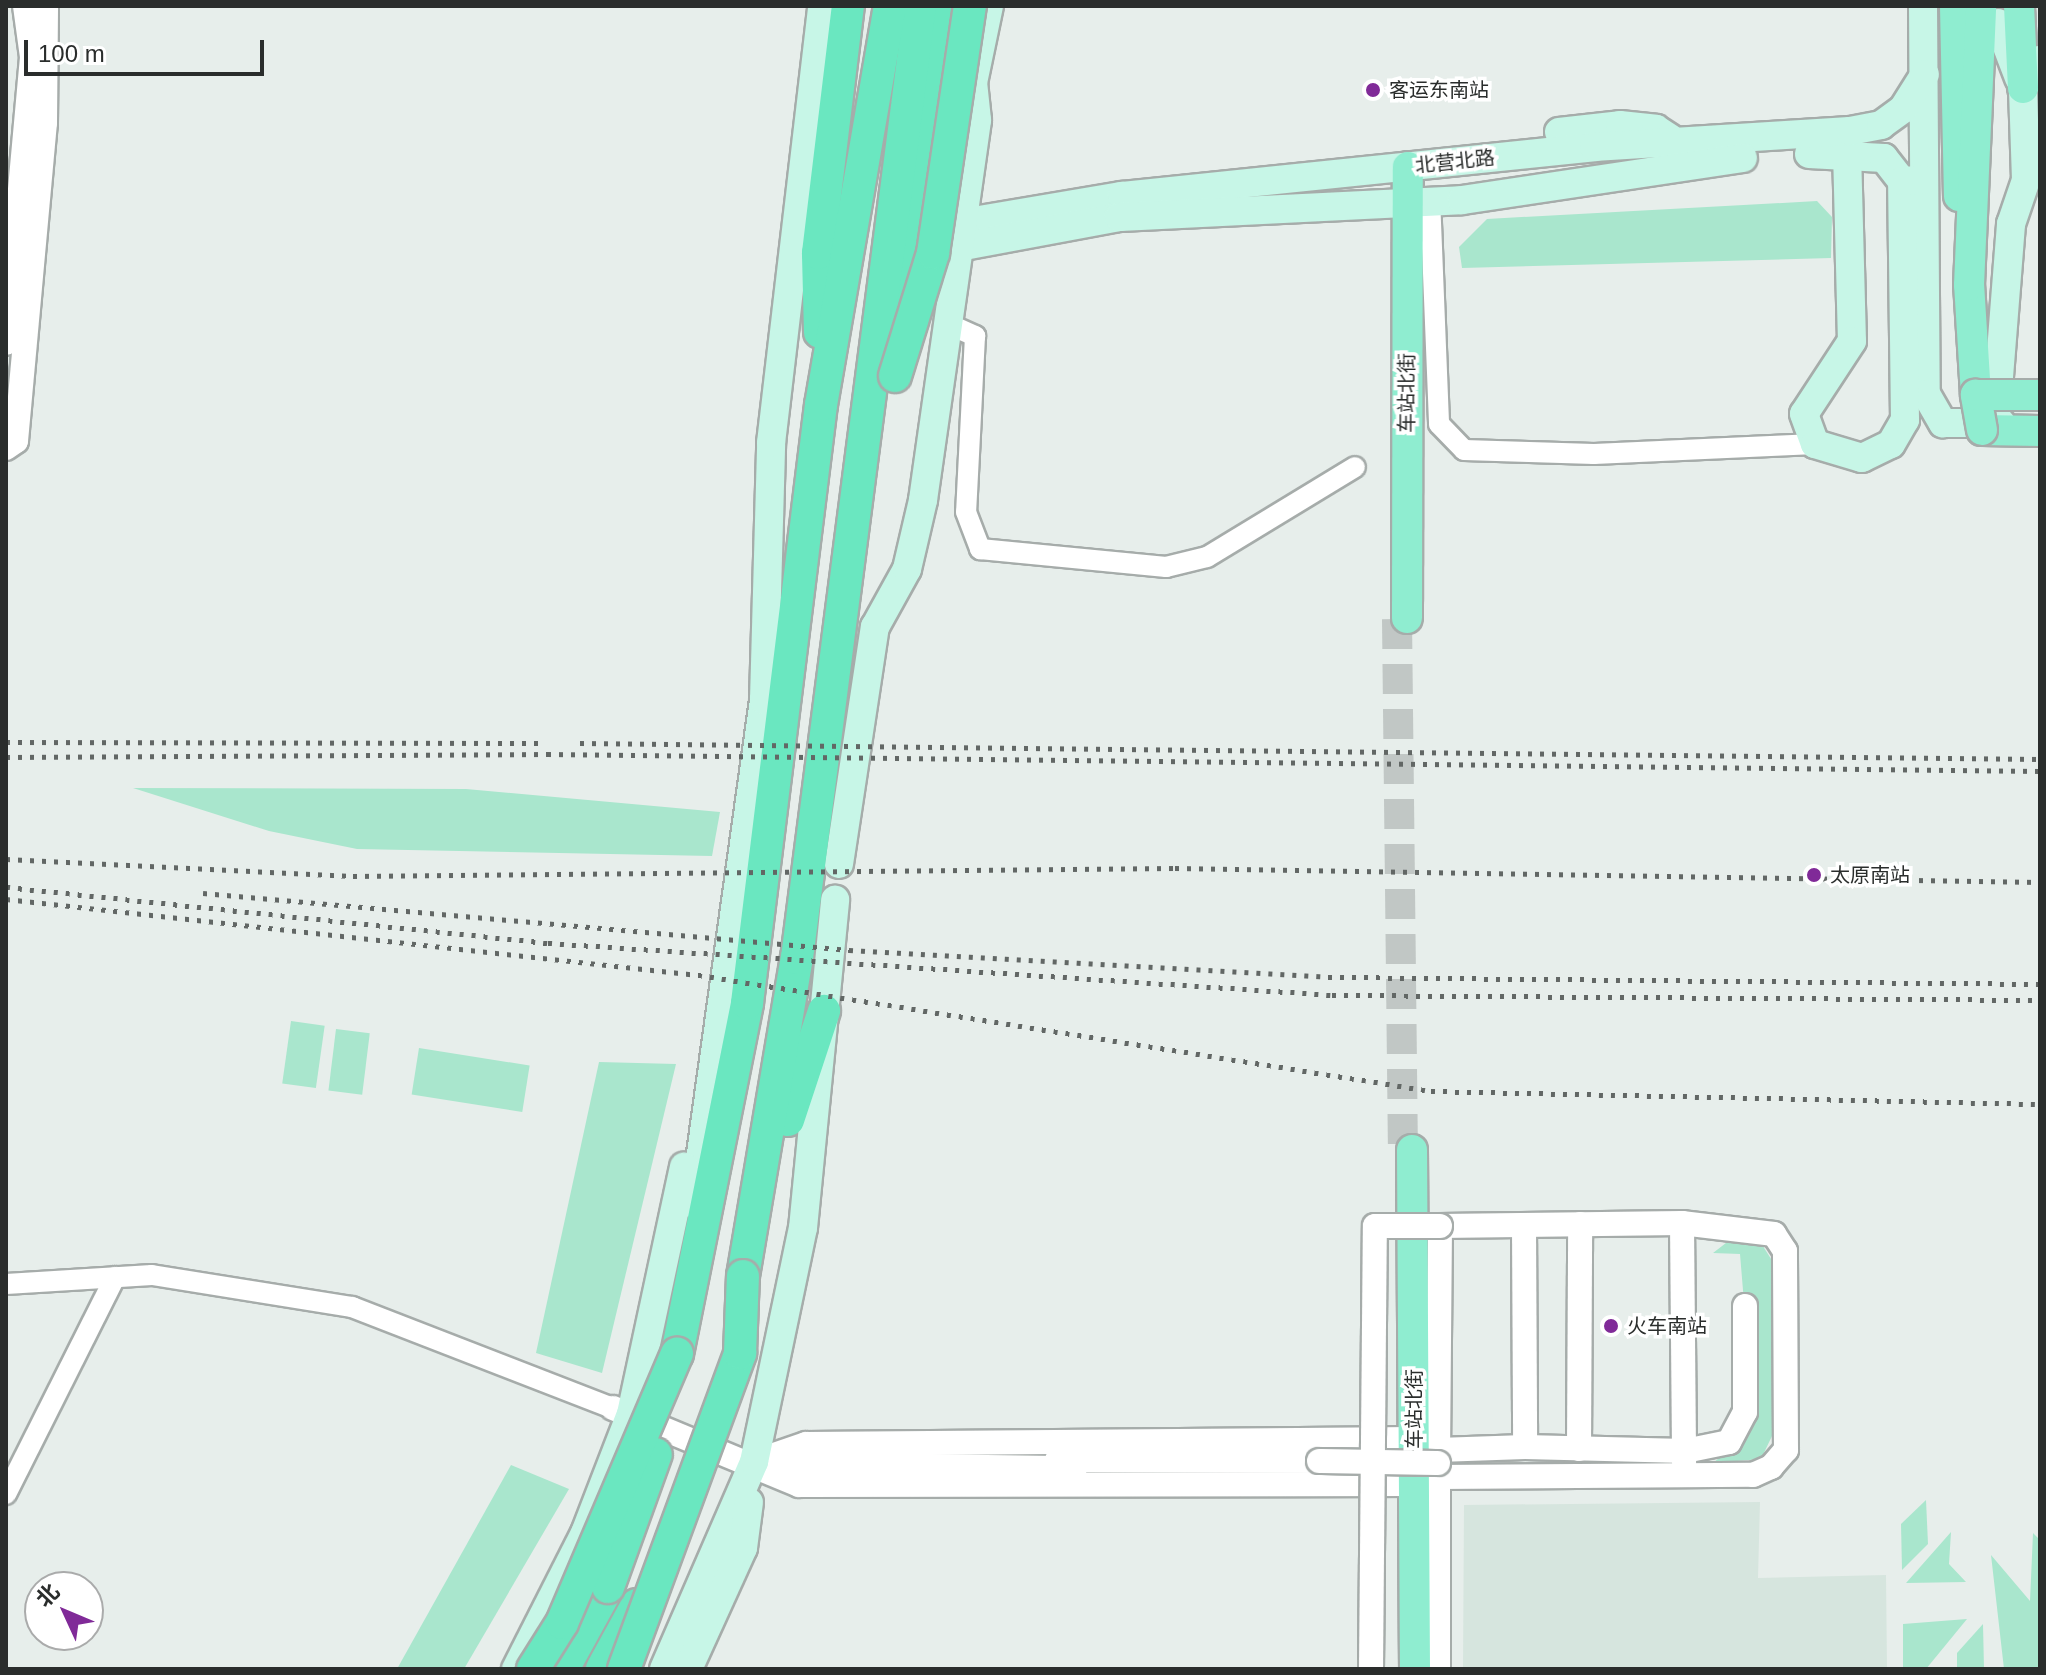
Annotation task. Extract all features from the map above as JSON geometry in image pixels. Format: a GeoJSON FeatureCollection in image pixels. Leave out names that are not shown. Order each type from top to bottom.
{"type":"FeatureCollection","features":[{"type":"Feature","properties":{"kind":"highway"},"geometry":{"type":"LineString","coordinates":[[821,405],[818,253],[848,6]]}},
{"type":"Feature","properties":{"kind":"highway"},"geometry":{"type":"LineString","coordinates":[[563,1669],[608,1587],[666,1426],[677,1354],[747,1003],[821,405],[890,6]]}},
{"type":"Feature","properties":{"kind":"highway"},"geometry":{"type":"LineString","coordinates":[[624,1669],[740,1353],[743,1276],[790,1007],[866,453],[878,289],[920,6]]}},
{"type":"Feature","properties":{"kind":"highway"},"geometry":{"type":"LineString","coordinates":[[895,376],[945,6]]}},
{"type":"Feature","properties":{"kind":"highway"},"geometry":{"type":"LineString","coordinates":[[866,453],[895,376],[933,253],[970,6]]}},
{"type":"Feature","properties":{"kind":"highway"},"geometry":{"type":"LineString","coordinates":[[602,1669],[638,1603],[824,1011]]}},
{"type":"Feature","properties":{"kind":"highway"},"geometry":{"type":"LineString","coordinates":[[533,1669],[562,1623],[677,1354]]}},
{"type":"Feature","properties":{"kind":"main road"},"geometry":{"type":"LineString","coordinates":[[677,1354],[708,1077],[764,700],[771,443],[822,6]]}},
{"type":"Feature","properties":{"kind":"main road"},"geometry":{"type":"LineString","coordinates":[[839,864],[863,681],[875,627],[907,569],[948,324],[977,120],[973,83],[989,6]]}},
{"type":"Feature","properties":{"kind":"main road"},"geometry":{"type":"LineString","coordinates":[[1847,151],[1852,341],[1804,414],[1815,444],[1862,458],[1891,444],[1905,420],[1913,181],[1925,74],[1923,6]]}},
{"type":"Feature","properties":{"kind":"main road"},"geometry":{"type":"LineString","coordinates":[[1955,6],[1957,181],[1969,285],[1976,395],[1982,430],[2040,431]]}},
{"type":"Feature","properties":{"kind":"main road"},"geometry":{"type":"LineString","coordinates":[[1969,285],[1999,10]]}},
{"type":"Feature","properties":{"kind":"main road"},"geometry":{"type":"LineString","coordinates":[[1995,423],[2011,224],[2026,180],[2023,88],[1999,10]]}},
{"type":"Feature","properties":{"kind":"main road"},"geometry":{"type":"LineString","coordinates":[[1993,219],[1999,10]]}},
{"type":"Feature","properties":{"kind":"main road"},"geometry":{"type":"LineString","coordinates":[[2023,88],[2040,60]]}},
{"type":"Feature","properties":{"kind":"main road","name":"北营北路"},"geometry":{"type":"LineString","coordinates":[[960,235],[1122,196],[1457,162],[1680,146],[1881,125],[1903,109],[1925,74]]}},
{"type":"Feature","properties":{"kind":"main road"},"geometry":{"type":"LineString","coordinates":[[1400,168],[1403,149],[1620,125],[1656,129],[1680,146]]}},
{"type":"Feature","properties":{"kind":"main road","name":"北营北路"},"geometry":{"type":"LineString","coordinates":[[960,235],[1132,215],[1409,199],[1462,200],[1725,159],[1847,151],[1884,158],[1913,181]]}},
{"type":"Feature","properties":{"kind":"main road"},"geometry":{"type":"LineString","coordinates":[[1457,162],[1440,173],[1437,187],[1462,200]]}},
{"type":"Feature","properties":{"kind":"main road","name":"车站北街"},"geometry":{"type":"LineString","coordinates":[[1400,168],[1409,199],[1402,619]]}},
{"type":"Feature","properties":{"kind":"main road"},"geometry":{"type":"LineString","coordinates":[[1913,181],[1926,394],[1943,423],[2040,422]]}},
{"type":"Feature","properties":{"kind":"main road"},"geometry":{"type":"LineString","coordinates":[[1976,395],[2040,395]]}},
{"type":"Feature","properties":{"kind":"main road"},"geometry":{"type":"LineString","coordinates":[[688,1669],[743,1548],[754,1462],[803,1228],[835,900]]}},
{"type":"Feature","properties":{"kind":"main road"},"geometry":{"type":"LineString","coordinates":[[516,1669],[585,1533],[622,1411],[708,1077]]}},
{"type":"Feature","properties":{"kind":"main road","name":"车站北街"},"geometry":{"type":"LineString","coordinates":[[1408,1151],[1426,1462],[1407,1520],[1415,1669]]}},
{"type":"Feature","properties":{"kind":"main road"},"geometry":{"type":"LineString","coordinates":[[664,1669],[754,1462]]}},
{"type":"Feature","properties":{"kind":"main road"},"geometry":{"type":"LineString","coordinates":[[1398,1669],[1407,1520]]}},
{"type":"Feature","properties":{"kind":"street"},"geometry":{"type":"LineString","coordinates":[[6,343],[32,57],[25,6]]}},
{"type":"Feature","properties":{"kind":"street"},"geometry":{"type":"LineString","coordinates":[[6,448],[16,441],[45,123],[46,6]]}},
{"type":"Feature","properties":{"kind":"street"},"geometry":{"type":"LineString","coordinates":[[1409,199],[1439,424],[1464,450],[1594,454],[1815,444]]}},
{"type":"Feature","properties":{"kind":"street"},"geometry":{"type":"LineString","coordinates":[[948,324],[975,336],[966,512],[980,549],[1166,567],[1207,557],[1355,467]]}},
{"type":"Feature","properties":{"kind":"street"},"geometry":{"type":"LineString","coordinates":[[754,1462],[806,1444],[1426,1462],[1683,1476],[1753,1475],[1786,1450],[1785,1251],[1765,1230],[1682,1223],[1375,1226],[1373,1465],[1371,1669]]}},
{"type":"Feature","properties":{"kind":"street"},"geometry":{"type":"LineString","coordinates":[[1682,1223],[1683,1476]]}},
{"type":"Feature","properties":{"kind":"street"},"geometry":{"type":"LineString","coordinates":[[1579,1449],[1580,1224]]}},
{"type":"Feature","properties":{"kind":"street"},"geometry":{"type":"LineString","coordinates":[[1524,1225],[1525,1447]]}},
{"type":"Feature","properties":{"kind":"street"},"geometry":{"type":"LineString","coordinates":[[1438,1669],[1426,1462],[1447,1226]]}},
{"type":"Feature","properties":{"kind":"street"},"geometry":{"type":"LineString","coordinates":[[6,1284],[152,1275],[352,1307],[754,1462],[799,1485],[1426,1462]]}},
{"type":"Feature","properties":{"kind":"street"},"geometry":{"type":"LineString","coordinates":[[6,1494],[115,1277]]}},
{"type":"Feature","properties":{"kind":"street"},"geometry":{"type":"LineString","coordinates":[[754,1462],[1373,1465],[1426,1462],[1525,1447],[1685,1451],[1729,1442],[1739,1429],[1745,1306]]}},
{"type":"Feature","properties":{"kind":"shaded area"},"geometry":{"type":"Polygon","coordinates":[[[1760,1502],[1758,1578],[1886,1575],[1887,1669],[1463,1669],[1464,1505],[1760,1502]]]}},
{"type":"Feature","properties":{"kind":"green space"},"geometry":{"type":"Polygon","coordinates":[[[1817,201],[1832,217],[1831,258],[1462,268],[1459,247],[1487,219],[1817,201]]]}},
{"type":"Feature","properties":{"kind":"green space"},"geometry":{"type":"Polygon","coordinates":[[[133,788],[466,789],[720,812],[712,856],[357,849],[269,831],[133,788]]]}},
{"type":"Feature","properties":{"kind":"green space"},"geometry":{"type":"Polygon","coordinates":[[[291,1021],[325,1026],[316,1088],[282,1083],[291,1021]]]}},
{"type":"Feature","properties":{"kind":"green space"},"geometry":{"type":"Polygon","coordinates":[[[336,1029],[370,1033],[362,1095],[328,1091],[336,1029]]]}},
{"type":"Feature","properties":{"kind":"green space"},"geometry":{"type":"Polygon","coordinates":[[[419,1048],[530,1066],[522,1112],[412,1094],[419,1048]]]}},
{"type":"Feature","properties":{"kind":"green space"},"geometry":{"type":"Polygon","coordinates":[[[599,1062],[676,1064],[602,1373],[536,1353],[599,1062]]]}},
{"type":"Feature","properties":{"kind":"green space"},"geometry":{"type":"Polygon","coordinates":[[[1735,1236],[1759,1240],[1773,1262],[1772,1436],[1761,1459],[1713,1463],[1743,1438],[1753,1411],[1740,1254],[1713,1253],[1735,1236]]]}},
{"type":"Feature","properties":{"kind":"green space"},"geometry":{"type":"Polygon","coordinates":[[[511,1465],[569,1489],[464,1669],[397,1669],[511,1465]]]}},
{"type":"Feature","properties":{"kind":"green space"},"geometry":{"type":"Polygon","coordinates":[[[1926,1500],[1928,1544],[1902,1570],[1901,1524],[1926,1500]]]}},
{"type":"Feature","properties":{"kind":"green space"},"geometry":{"type":"Polygon","coordinates":[[[1951,1532],[1949,1564],[1966,1582],[1906,1583],[1951,1532]]]}},
{"type":"Feature","properties":{"kind":"green space"},"geometry":{"type":"Polygon","coordinates":[[[2033,1533],[2040,1540],[2040,1669],[2004,1669],[1991,1555],[2030,1601],[2033,1533]]]}},
{"type":"Feature","properties":{"kind":"green space"},"geometry":{"type":"Polygon","coordinates":[[[1967,1619],[1926,1669],[1903,1669],[1903,1624],[1967,1619]]]}},
{"type":"Feature","properties":{"kind":"green space"},"geometry":{"type":"Polygon","coordinates":[[[1983,1624],[1984,1669],[1957,1669],[1957,1653],[1983,1624]]]}},
{"type":"Feature","properties":{"kind":"tunnel"},"geometry":{"type":"LineString","coordinates":[[1397,619],[1403,1152]]}},
{"type":"Feature","properties":{"kind":"railway"},"geometry":{"type":"LineString","coordinates":[[6,742],[544,743]]}},
{"type":"Feature","properties":{"kind":"railway"},"geometry":{"type":"LineString","coordinates":[[580,743],[2040,759]]}},
{"type":"Feature","properties":{"kind":"railway"},"geometry":{"type":"LineString","coordinates":[[6,757],[547,754],[2040,771]]}},
{"type":"Feature","properties":{"kind":"railway"},"geometry":{"type":"LineString","coordinates":[[6,859],[353,876],[1175,868],[2040,882]]}},
{"type":"Feature","properties":{"kind":"railway"},"geometry":{"type":"LineString","coordinates":[[6,887],[548,943],[1332,995],[2040,1000]]}},
{"type":"Feature","properties":{"kind":"railway"},"geometry":{"type":"LineString","coordinates":[[203,893],[849,950],[1328,977],[2040,984]]}},
{"type":"Feature","properties":{"kind":"railway"},"geometry":{"type":"LineString","coordinates":[[6,899],[698,975],[1431,1091],[2040,1104]]}},
{"type":"Feature","properties":{"kind":"place","name":"客运东南站"},"geometry":{"type":"Point","coordinates":[1373,90]}},
{"type":"Feature","properties":{"kind":"place","name":"太原南站"},"geometry":{"type":"Point","coordinates":[1814,875]}},
{"type":"Feature","properties":{"kind":"place","name":"火车南站"},"geometry":{"type":"Point","coordinates":[1611,1326]}}]}
